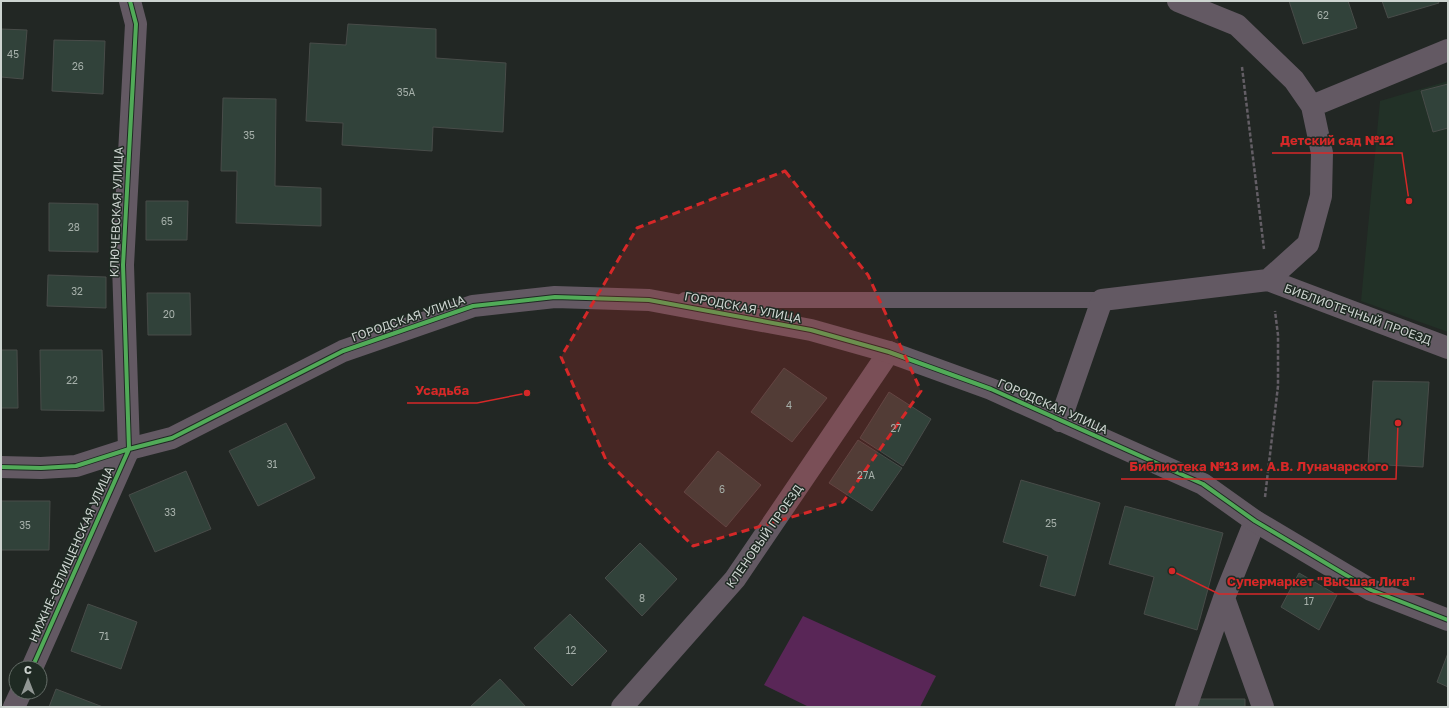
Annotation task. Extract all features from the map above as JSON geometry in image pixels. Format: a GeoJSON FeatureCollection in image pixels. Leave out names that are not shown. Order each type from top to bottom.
{"type":"FeatureCollection","features":[{"type":"Feature","properties":{"kind":"street","name":"КЛЮЧЕВСКАЯ УЛИЦА"},"geometry":{"type":"LineString","coordinates":[[129,449],[123,266],[136,24],[130,1]]}},
{"type":"Feature","properties":{"kind":"street"},"geometry":{"type":"LineString","coordinates":[[1060,421],[1102,300],[1268,280],[1308,244],[1321,196],[1322,153],[1312,106],[1294,80],[1237,25],[1178,1]]}},
{"type":"Feature","properties":{"kind":"street"},"geometry":{"type":"LineString","coordinates":[[1312,106],[1448,50]]}},
{"type":"Feature","properties":{"kind":"street","name":"БИБЛИОТЕЧНЫЙ ПРОЕЗД"},"geometry":{"type":"LineString","coordinates":[[1268,280],[1448,348]]}},
{"type":"Feature","properties":{"kind":"street","name":"ГОРОДСКАЯ УЛИЦА"},"geometry":{"type":"LineString","coordinates":[[1,467],[41,468],[76,466],[129,449],[172,438],[343,351],[473,306],[555,297],[649,300],[811,330],[889,352],[991,389],[1203,484],[1255,521],[1371,590],[1448,620]]}},
{"type":"Feature","properties":{"kind":"street","name":"КЛЕНОВЫЙ ПРОЕЗД"},"geometry":{"type":"LineString","coordinates":[[622,707],[735,579],[889,352]]}},
{"type":"Feature","properties":{"kind":"street","name":"НИЖНЕ-СЕЛИЩЕНСКАЯ УЛИЦА"},"geometry":{"type":"LineString","coordinates":[[36,660],[129,449]]}},
{"type":"Feature","properties":{"kind":"street"},"geometry":{"type":"LineString","coordinates":[[1186,707],[1224,598],[1255,521]]}},
{"type":"Feature","properties":{"kind":"street"},"geometry":{"type":"LineString","coordinates":[[1224,598],[1263,707]]}},
{"type":"Feature","properties":{"kind":"lane"},"geometry":{"type":"LineString","coordinates":[[649,300],[1102,300]]}},
{"type":"Feature","properties":{"kind":"highlighted area"},"geometry":{"type":"Polygon","coordinates":[[[785,171],[868,275],[921,391],[843,502],[693,546],[606,460],[561,357],[637,228],[785,171]]]}},
{"type":"Feature","properties":{"kind":"shaded area"},"geometry":{"type":"Polygon","coordinates":[[[1448,81],[1448,332],[1361,301],[1380,101],[1448,81]]]}},
{"type":"Feature","properties":{"kind":"shaded area"},"geometry":{"type":"Polygon","coordinates":[[[803,616],[936,676],[920,707],[809,707],[764,685],[803,616]]]}},
{"type":"Feature","properties":{"kind":"building"},"geometry":{"type":"Polygon","coordinates":[[[1289,1],[1348,1],[1357,28],[1303,44],[1289,1]]]}},
{"type":"Feature","properties":{"kind":"building"},"geometry":{"type":"Polygon","coordinates":[[[1382,1],[1438,1],[1439,3],[1388,18],[1382,1]]]}},
{"type":"Feature","properties":{"kind":"building"},"geometry":{"type":"Polygon","coordinates":[[[348,24],[436,29],[436,58],[506,63],[503,132],[433,127],[432,151],[342,145],[343,123],[306,121],[310,43],[346,45],[348,24]]]}},
{"type":"Feature","properties":{"kind":"building"},"geometry":{"type":"Polygon","coordinates":[[[1,29],[27,30],[23,79],[1,77],[1,29]]]}},
{"type":"Feature","properties":{"kind":"building"},"geometry":{"type":"Polygon","coordinates":[[[54,40],[105,41],[103,94],[52,91],[54,40]]]}},
{"type":"Feature","properties":{"kind":"building"},"geometry":{"type":"Polygon","coordinates":[[[1448,84],[1448,128],[1433,132],[1421,91],[1448,84]]]}},
{"type":"Feature","properties":{"kind":"building"},"geometry":{"type":"Polygon","coordinates":[[[223,98],[276,99],[275,186],[321,188],[321,226],[236,223],[237,171],[221,171],[223,98]]]}},
{"type":"Feature","properties":{"kind":"building"},"geometry":{"type":"Polygon","coordinates":[[[146,201],[188,201],[187,240],[146,240],[146,201]]]}},
{"type":"Feature","properties":{"kind":"building"},"geometry":{"type":"Polygon","coordinates":[[[49,203],[98,204],[98,252],[49,251],[49,203]]]}},
{"type":"Feature","properties":{"kind":"building"},"geometry":{"type":"Polygon","coordinates":[[[48,275],[106,277],[106,308],[47,306],[48,275]]]}},
{"type":"Feature","properties":{"kind":"building"},"geometry":{"type":"Polygon","coordinates":[[[147,293],[190,293],[191,335],[148,335],[147,293]]]}},
{"type":"Feature","properties":{"kind":"building"},"geometry":{"type":"Polygon","coordinates":[[[1,350],[17,350],[18,408],[1,408],[1,350]]]}},
{"type":"Feature","properties":{"kind":"building"},"geometry":{"type":"Polygon","coordinates":[[[40,350],[102,350],[104,411],[41,410],[40,350]]]}},
{"type":"Feature","properties":{"kind":"building"},"geometry":{"type":"Polygon","coordinates":[[[784,368],[827,398],[792,442],[751,412],[784,368]]]}},
{"type":"Feature","properties":{"kind":"building"},"geometry":{"type":"Polygon","coordinates":[[[1373,381],[1429,382],[1423,467],[1368,464],[1373,381]]]}},
{"type":"Feature","properties":{"kind":"building"},"geometry":{"type":"Polygon","coordinates":[[[889,392],[931,419],[903,466],[860,438],[889,392]]]}},
{"type":"Feature","properties":{"kind":"building"},"geometry":{"type":"Polygon","coordinates":[[[286,423],[315,478],[258,506],[229,451],[286,423]]]}},
{"type":"Feature","properties":{"kind":"building"},"geometry":{"type":"Polygon","coordinates":[[[858,440],[902,468],[872,511],[829,483],[858,440]]]}},
{"type":"Feature","properties":{"kind":"building"},"geometry":{"type":"Polygon","coordinates":[[[718,451],[761,485],[726,527],[684,492],[718,451]]]}},
{"type":"Feature","properties":{"kind":"building"},"geometry":{"type":"Polygon","coordinates":[[[186,471],[211,529],[155,552],[129,495],[186,471]]]}},
{"type":"Feature","properties":{"kind":"building"},"geometry":{"type":"Polygon","coordinates":[[[1021,480],[1100,503],[1075,596],[1040,586],[1048,556],[1003,542],[1021,480]]]}},
{"type":"Feature","properties":{"kind":"building"},"geometry":{"type":"Polygon","coordinates":[[[1,501],[50,501],[49,550],[1,550],[1,501]]]}},
{"type":"Feature","properties":{"kind":"building"},"geometry":{"type":"Polygon","coordinates":[[[1125,506],[1223,533],[1197,630],[1144,614],[1154,577],[1109,564],[1125,506]]]}},
{"type":"Feature","properties":{"kind":"building"},"geometry":{"type":"Polygon","coordinates":[[[640,543],[677,579],[642,616],[605,578],[640,543]]]}},
{"type":"Feature","properties":{"kind":"building"},"geometry":{"type":"Polygon","coordinates":[[[1299,573],[1337,595],[1319,630],[1281,607],[1299,573]]]}},
{"type":"Feature","properties":{"kind":"building"},"geometry":{"type":"Polygon","coordinates":[[[88,604],[137,622],[121,669],[71,651],[88,604]]]}},
{"type":"Feature","properties":{"kind":"building"},"geometry":{"type":"Polygon","coordinates":[[[570,614],[607,651],[572,686],[534,648],[570,614]]]}},
{"type":"Feature","properties":{"kind":"building"},"geometry":{"type":"Polygon","coordinates":[[[1448,653],[1448,687],[1437,682],[1448,653]]]}},
{"type":"Feature","properties":{"kind":"building"},"geometry":{"type":"Polygon","coordinates":[[[500,679],[526,707],[470,707],[500,679]]]}},
{"type":"Feature","properties":{"kind":"building"},"geometry":{"type":"Polygon","coordinates":[[[56,689],[103,707],[49,707],[56,689]]]}},
{"type":"Feature","properties":{"kind":"building"},"geometry":{"type":"Polygon","coordinates":[[[1199,699],[1245,699],[1245,707],[1199,707],[1199,699]]]}},
{"type":"Feature","properties":{"kind":"cycle path"},"geometry":{"type":"LineString","coordinates":[[36,660],[129,449],[123,265],[136,24],[130,1]]}},
{"type":"Feature","properties":{"kind":"cycle path"},"geometry":{"type":"LineString","coordinates":[[1,467],[41,468],[76,466],[129,449],[172,438],[343,351],[473,306],[555,297],[649,300],[811,330],[889,352],[991,389],[1203,484],[1255,521],[1371,590],[1448,620]]}},
{"type":"Feature","properties":{"kind":"place","name":"Детский сад №12"},"geometry":{"type":"Point","coordinates":[1409,201]}},
{"type":"Feature","properties":{"kind":"place","name":"Усадьба"},"geometry":{"type":"Point","coordinates":[527,393]}},
{"type":"Feature","properties":{"kind":"place","name":"Библиотека №13 им. А.В. Луначарского"},"geometry":{"type":"Point","coordinates":[1398,423]}},
{"type":"Feature","properties":{"kind":"place","name":"Супермаркет \"Высшая Лига\""},"geometry":{"type":"Point","coordinates":[1172,571]}}]}
